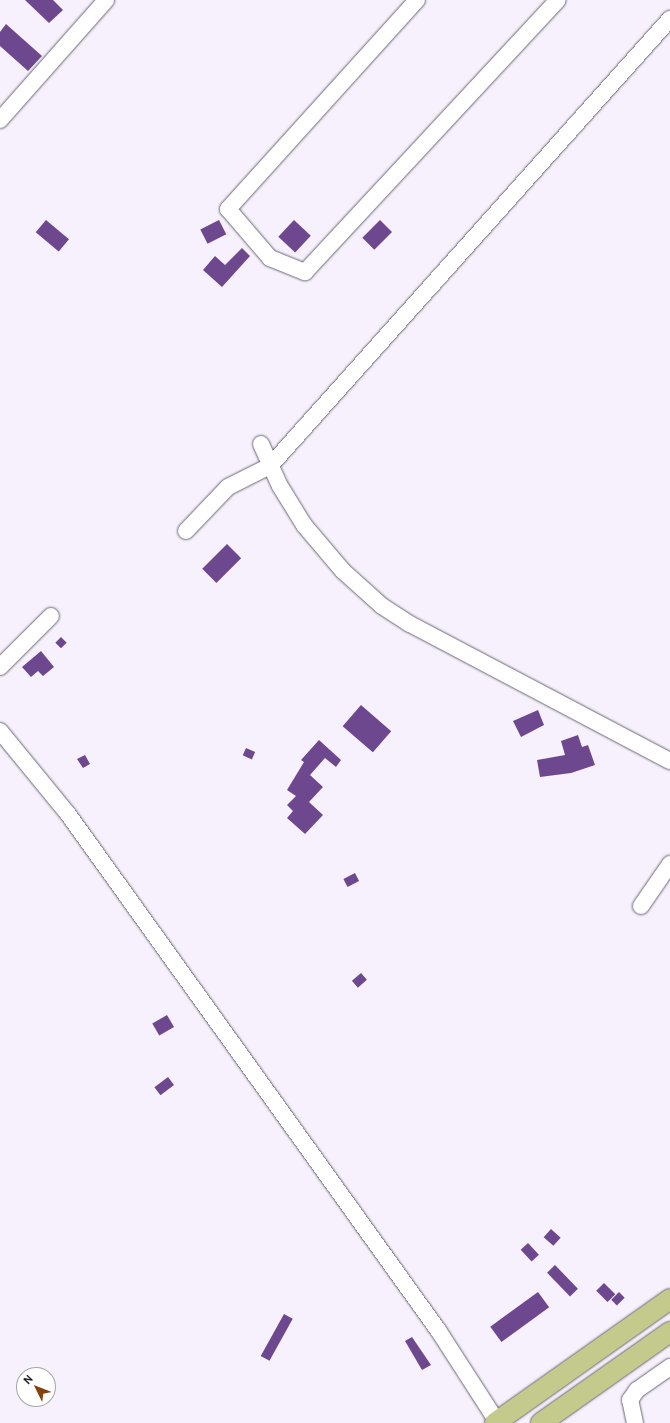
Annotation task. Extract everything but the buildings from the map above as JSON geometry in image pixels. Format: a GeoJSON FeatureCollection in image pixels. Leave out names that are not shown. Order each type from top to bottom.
{"type":"FeatureCollection","features":[{"type":"Feature","properties":{"kind":"main road"},"geometry":{"type":"LineString","coordinates":[[497,1423],[670,1299]]}},
{"type":"Feature","properties":{"kind":"main road"},"geometry":{"type":"LineString","coordinates":[[541,1423],[670,1332]]}},
{"type":"Feature","properties":{"kind":"street"},"geometry":{"type":"LineString","coordinates":[[0,120],[106,0]]}},
{"type":"Feature","properties":{"kind":"street"},"geometry":{"type":"LineString","coordinates":[[418,0],[228,209],[270,258],[306,272],[558,0]]}},
{"type":"Feature","properties":{"kind":"street"},"geometry":{"type":"LineString","coordinates":[[186,531],[228,487],[270,466],[670,19]]}},
{"type":"Feature","properties":{"kind":"street"},"geometry":{"type":"LineString","coordinates":[[261,444],[270,466],[321,548],[382,606],[410,624],[670,761]]}},
{"type":"Feature","properties":{"kind":"street"},"geometry":{"type":"LineString","coordinates":[[0,667],[51,616]]}},
{"type":"Feature","properties":{"kind":"street"},"geometry":{"type":"LineString","coordinates":[[0,730],[68,814],[438,1330],[497,1423]]}},
{"type":"Feature","properties":{"kind":"street"},"geometry":{"type":"LineString","coordinates":[[641,906],[670,864]]}},
{"type":"Feature","properties":{"kind":"street"},"geometry":{"type":"LineString","coordinates":[[635,1423],[630,1400],[637,1390],[670,1367]]}}]}
